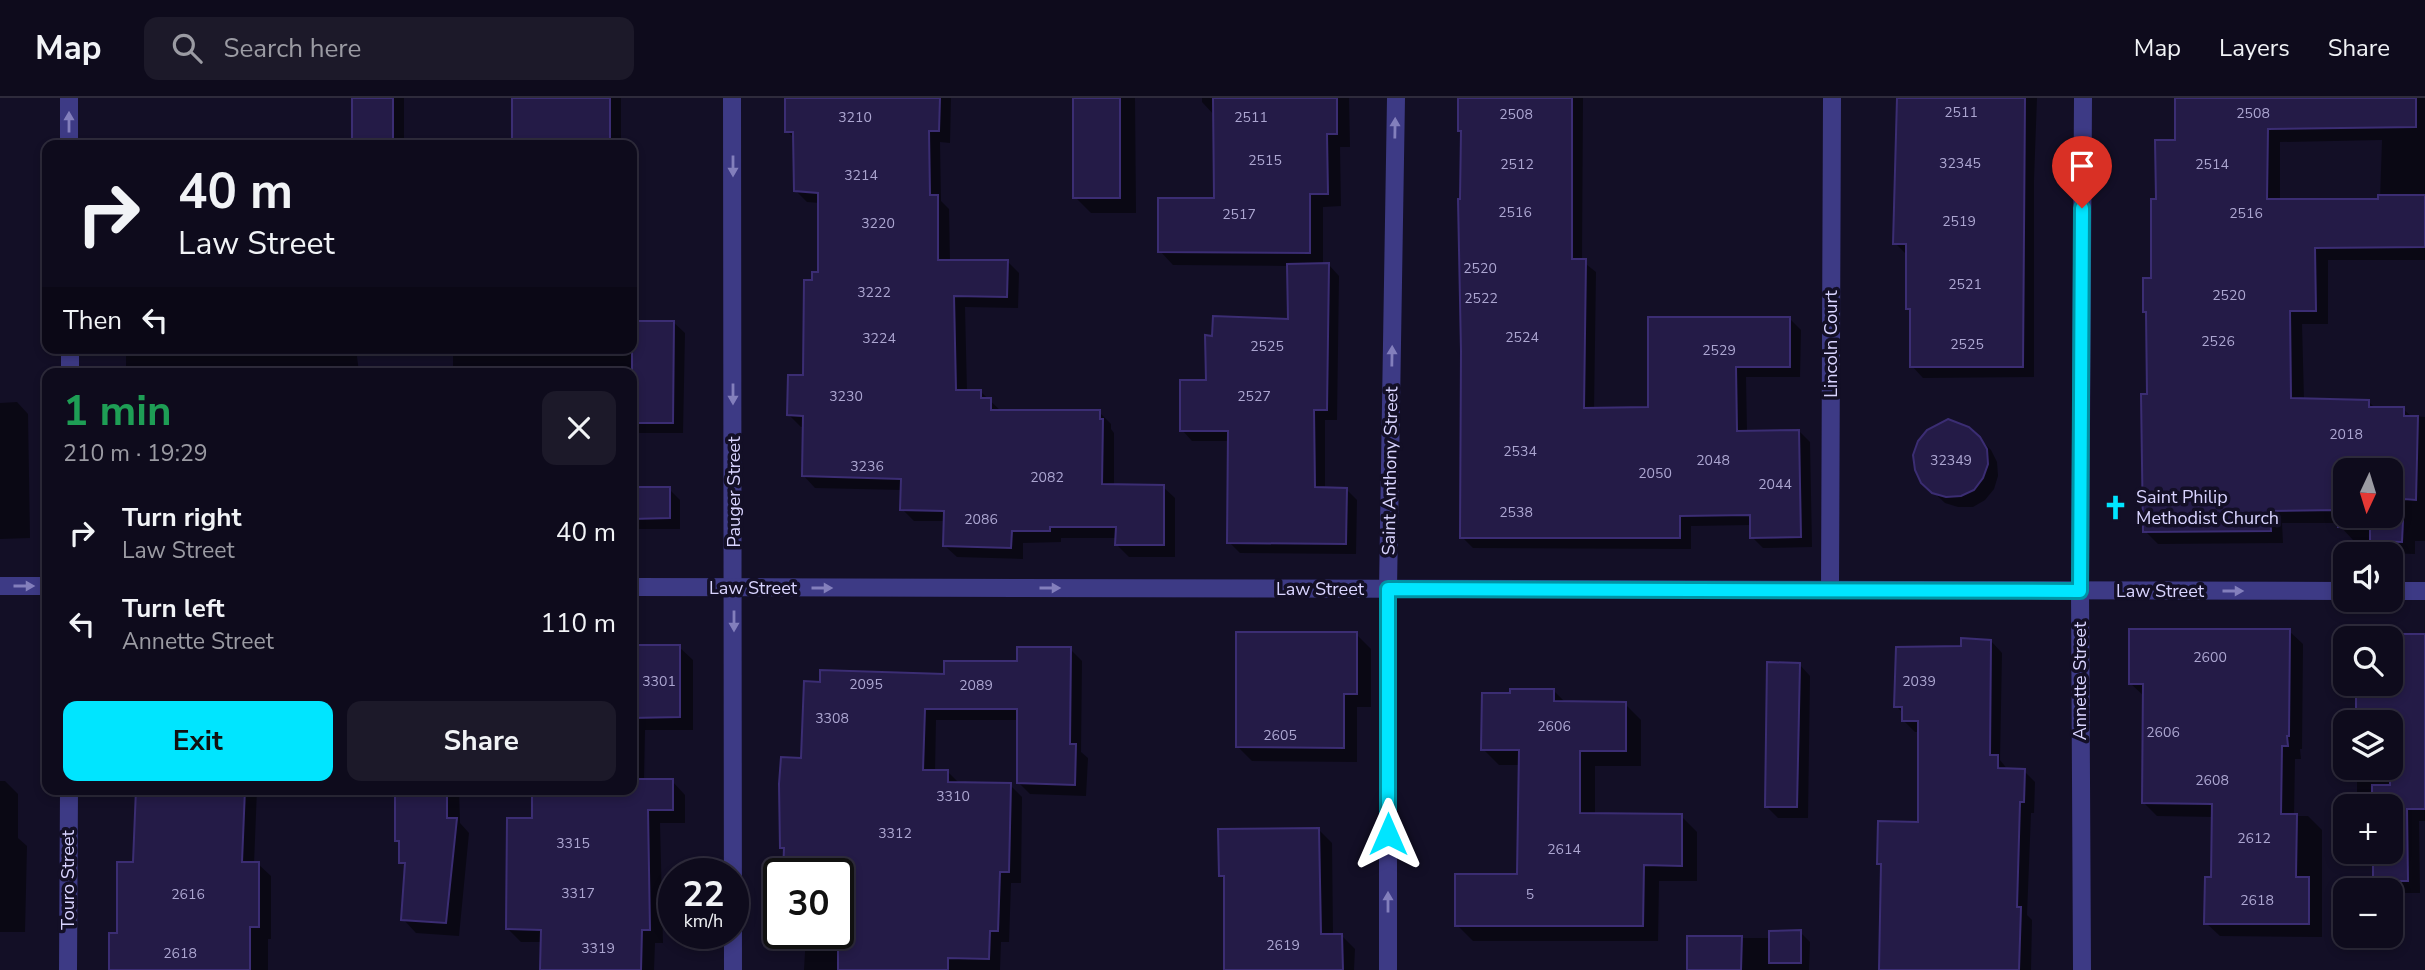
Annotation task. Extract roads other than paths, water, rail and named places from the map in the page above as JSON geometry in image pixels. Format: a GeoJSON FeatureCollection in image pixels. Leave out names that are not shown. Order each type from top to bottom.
{"type":"FeatureCollection","features":[{"type":"Feature","properties":{"kind":"street"},"geometry":{"type":"LineString","coordinates":[[69,98],[69,140]]}},
{"type":"Feature","properties":{"kind":"street","name":"Pauger Street"},"geometry":{"type":"LineString","coordinates":[[732,98],[733,970]]}},
{"type":"Feature","properties":{"kind":"street","name":"Saint Anthony Street"},"geometry":{"type":"LineString","coordinates":[[1388,970],[1388,589],[1396,98]]}},
{"type":"Feature","properties":{"kind":"street","name":"Lincoln Court"},"geometry":{"type":"LineString","coordinates":[[1830,590],[1832,98]]}},
{"type":"Feature","properties":{"kind":"street","name":"Annette Street"},"geometry":{"type":"LineString","coordinates":[[2082,970],[2080,591],[2083,98]]}},
{"type":"Feature","properties":{"kind":"street"},"geometry":{"type":"LineString","coordinates":[[0,586],[42,586]]}},
{"type":"Feature","properties":{"kind":"street","name":"Law Street"},"geometry":{"type":"LineString","coordinates":[[637,587],[2333,591]]}},
{"type":"Feature","properties":{"kind":"street"},"geometry":{"type":"LineString","coordinates":[[2403,591],[2425,591]]}},
{"type":"Feature","properties":{"kind":"street","name":"Touro Street"},"geometry":{"type":"LineString","coordinates":[[68,970],[69,795]]}},
{"type":"Feature","properties":{"kind":"place","name":"Saint Philip Methodist Church"},"geometry":{"type":"Point","coordinates":[2116,507]}}]}
